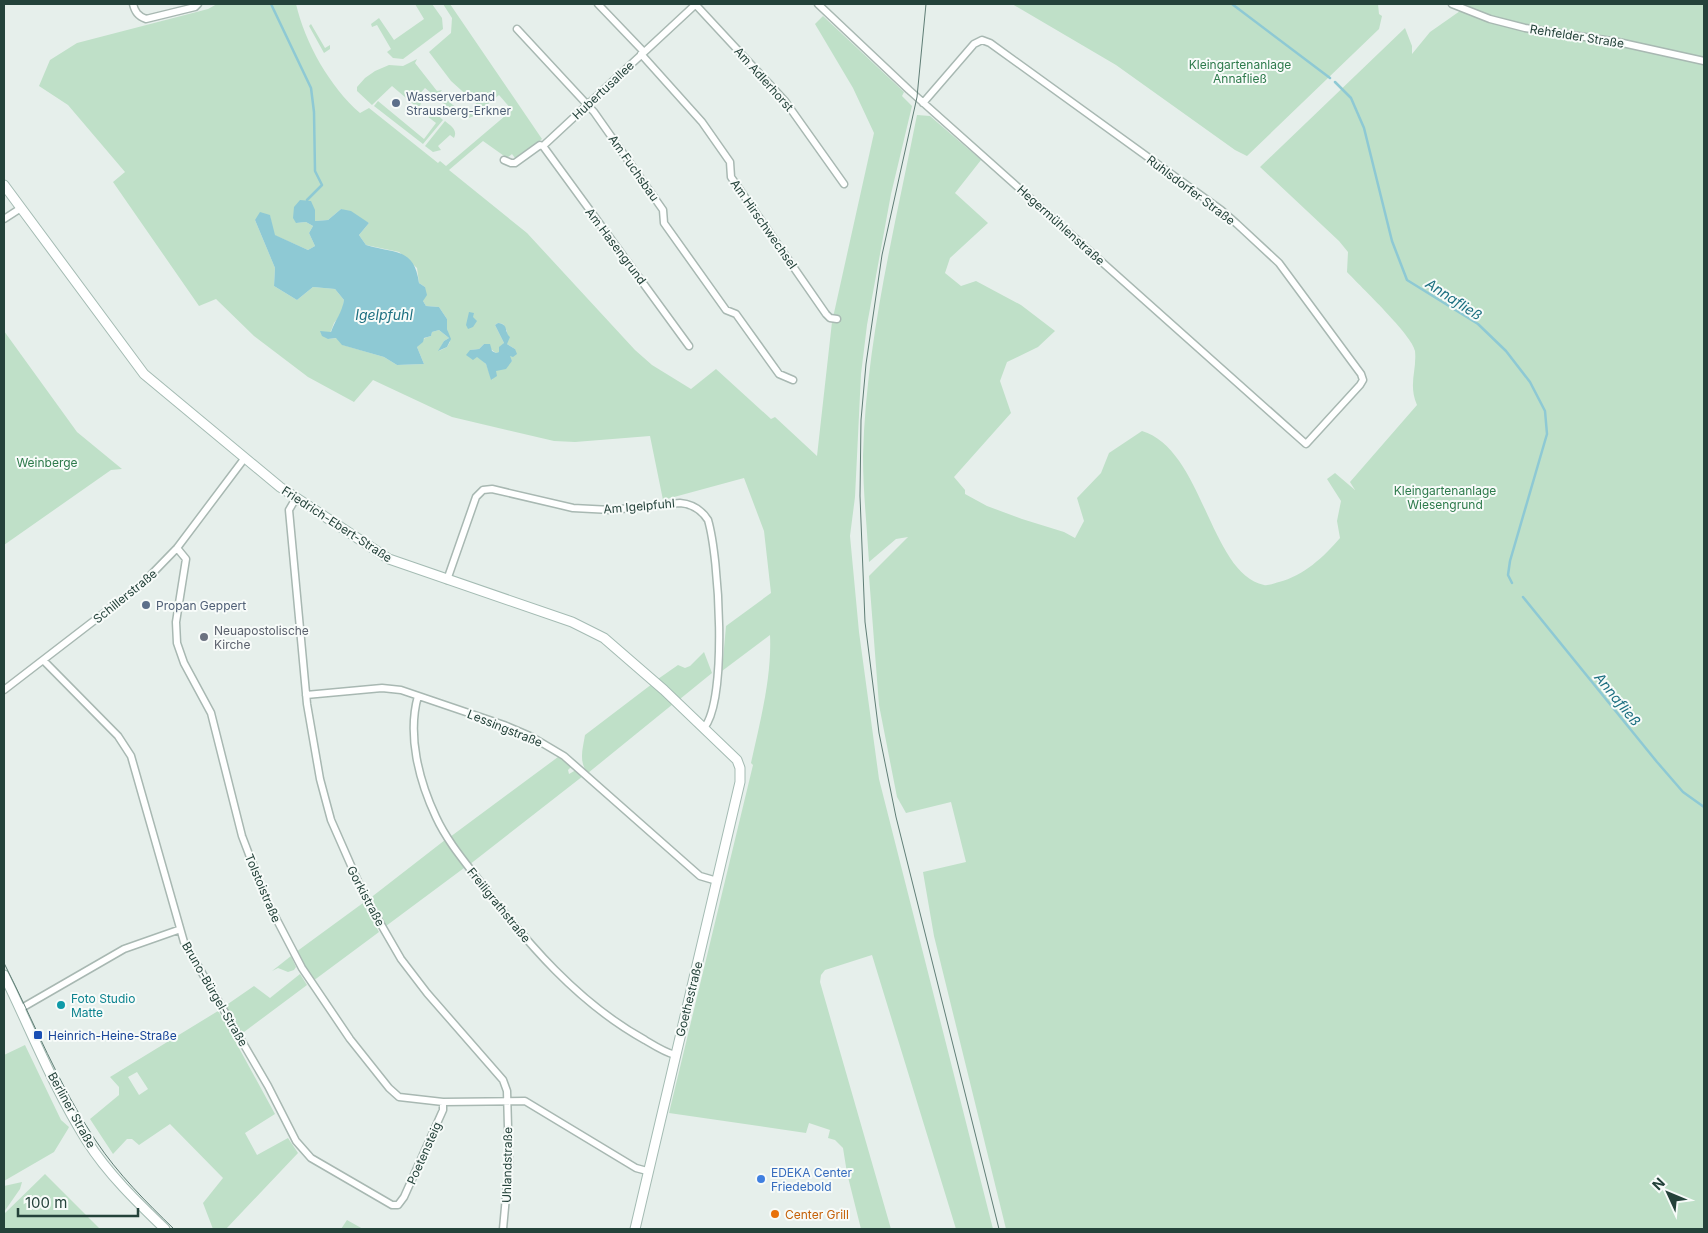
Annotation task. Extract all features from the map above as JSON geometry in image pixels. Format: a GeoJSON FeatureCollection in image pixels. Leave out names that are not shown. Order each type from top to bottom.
{"type":"FeatureCollection","features":[{"type":"Feature","properties":{"kind":"street"},"geometry":{"type":"LineString","coordinates":[[133,4],[135,11],[146,19],[195,7],[198,4]]}},
{"type":"Feature","properties":{"kind":"street","name":"Am Hirschwechsel"},"geometry":{"type":"LineString","coordinates":[[598,4],[702,122],[730,162],[730,177],[826,314],[830,318],[836,319]]}},
{"type":"Feature","properties":{"kind":"street","name":"Hubertusallee"},"geometry":{"type":"LineString","coordinates":[[504,160],[515,163],[540,145],[543,146],[695,4]]}},
{"type":"Feature","properties":{"kind":"street","name":"Am Adlerhorst"},"geometry":{"type":"LineString","coordinates":[[695,4],[785,101],[844,184]]}},
{"type":"Feature","properties":{"kind":"street","name":"Hegermühlenstraße"},"geometry":{"type":"LineString","coordinates":[[818,4],[923,103],[1306,444]]}},
{"type":"Feature","properties":{"kind":"street","name":"Rehfelder Straße"},"geometry":{"type":"LineString","coordinates":[[1452,4],[1490,19],[1526,28],[1618,42],[1704,61]]}},
{"type":"Feature","properties":{"kind":"street","name":"Am Fuchsbau"},"geometry":{"type":"LineString","coordinates":[[517,29],[587,104],[663,210],[664,223],[726,310],[736,314],[779,374],[793,380]]}},
{"type":"Feature","properties":{"kind":"street","name":"Ruhlsdorfer Straße"},"geometry":{"type":"LineString","coordinates":[[923,103],[974,44],[982,40],[990,43],[1217,207],[1237,224],[1279,263],[1361,374],[1363,380],[1306,444]]}},
{"type":"Feature","properties":{"kind":"street","name":"Am Hasengrund"},"geometry":{"type":"LineString","coordinates":[[543,146],[689,346]]}},
{"type":"Feature","properties":{"kind":"street","name":"Friedrich-Ebert-Straße"},"geometry":{"type":"LineString","coordinates":[[4,185],[144,374],[244,459],[296,498],[389,559],[550,615],[593,632],[614,645],[733,755],[740,768]]}},
{"type":"Feature","properties":{"kind":"street"},"geometry":{"type":"LineString","coordinates":[[4,219],[21,208]]}},
{"type":"Feature","properties":{"kind":"street","name":"Schillerstraße"},"geometry":{"type":"LineString","coordinates":[[4,690],[143,583],[177,548],[244,459]]}},
{"type":"Feature","properties":{"kind":"street","name":"Am Igelpfuhl"},"geometry":{"type":"LineString","coordinates":[[448,580],[476,497],[482,490],[492,489],[573,508],[611,510],[680,503],[691,504],[703,513],[708,520],[718,584],[719,653],[712,716],[704,728]]}},
{"type":"Feature","properties":{"kind":"street","name":"Gorkistraße"},"geometry":{"type":"LineString","coordinates":[[296,498],[289,510],[306,695],[321,786],[331,820],[355,878],[407,967],[503,1080],[507,1100]]}},
{"type":"Feature","properties":{"kind":"street","name":"Tolstoistraße"},"geometry":{"type":"LineString","coordinates":[[177,548],[186,559],[176,622],[178,648],[209,708],[242,836],[275,916],[302,968],[324,1004],[389,1088],[405,1099],[443,1102],[507,1100]]}},
{"type":"Feature","properties":{"kind":"street","name":"Bruno-Bürgel-Straße"},"geometry":{"type":"LineString","coordinates":[[43,660],[118,736],[131,756],[146,802],[178,930],[303,1151],[392,1205],[402,1202]]}},
{"type":"Feature","properties":{"kind":"street","name":"Lessingstraße"},"geometry":{"type":"LineString","coordinates":[[306,695],[382,688],[401,690],[504,725],[546,744],[576,765],[700,876],[717,881]]}},
{"type":"Feature","properties":{"kind":"street","name":"Freiligrathstraße"},"geometry":{"type":"LineString","coordinates":[[418,696],[414,718],[414,741],[420,774],[436,818],[457,852],[506,916],[580,994],[623,1029],[675,1056]]}},
{"type":"Feature","properties":{"kind":"street","name":"Goethestraße"},"geometry":{"type":"LineString","coordinates":[[634,1229],[740,782],[740,768]]}},
{"type":"Feature","properties":{"kind":"street"},"geometry":{"type":"LineString","coordinates":[[20,1009],[124,949],[178,930]]}},
{"type":"Feature","properties":{"kind":"street","name":"Berliner Straße"},"geometry":{"type":"LineString","coordinates":[[4,975],[88,1142],[128,1192],[165,1229]]}},
{"type":"Feature","properties":{"kind":"street"},"geometry":{"type":"LineString","coordinates":[[507,1100],[526,1101],[534,1104],[636,1168],[647,1170]]}},
{"type":"Feature","properties":{"kind":"street","name":"Uhlandstraße"},"geometry":{"type":"LineString","coordinates":[[503,1229],[509,1164],[507,1100]]}},
{"type":"Feature","properties":{"kind":"street","name":"Poetensteig"},"geometry":{"type":"LineString","coordinates":[[402,1202],[443,1110],[443,1102]]}},
{"type":"Feature","properties":{"kind":"green space"},"geometry":{"type":"Polygon","coordinates":[[[217,4],[296,4],[312,49],[329,77],[349,102],[360,113],[369,108],[438,163],[440,161],[446,166],[512,110],[499,95],[482,109],[451,81],[429,52],[451,33],[452,18],[443,4],[450,4],[542,139],[515,158],[512,154],[507,158],[483,141],[449,170],[527,233],[635,350],[652,365],[691,389],[716,369],[771,419],[775,417],[817,456],[832,322],[874,133],[853,88],[815,24],[823,16],[904,92],[902,96],[912,106],[891,194],[867,325],[861,374],[855,497],[850,536],[859,632],[879,779],[993,1229],[956,1229],[872,955],[825,970],[821,975],[820,982],[891,1229],[861,1229],[847,1173],[843,1148],[835,1140],[828,1138],[830,1130],[809,1123],[806,1133],[669,1113],[753,765],[751,763],[769,667],[770,635],[722,671],[726,626],[771,593],[764,531],[744,478],[663,500],[650,436],[575,442],[554,441],[452,417],[373,380],[354,402],[308,377],[254,336],[216,299],[199,306],[113,182],[125,172],[68,105],[39,86],[50,60],[77,43],[208,9],[217,4]],[[341,209],[328,220],[315,221],[315,210],[296,223],[306,222],[313,226],[309,233],[315,246],[308,250],[274,235],[270,216],[255,220],[275,268],[274,286],[297,300],[313,287],[335,289],[344,300],[342,313],[334,323],[328,339],[337,338],[343,345],[384,357],[397,365],[424,364],[417,347],[418,345],[422,340],[431,336],[432,332],[439,330],[449,338],[444,341],[439,351],[447,347],[450,342],[447,319],[439,307],[426,306],[423,301],[425,287],[419,283],[417,268],[399,252],[366,245],[359,235],[369,223],[341,209]],[[498,323],[495,325],[504,343],[500,352],[496,353],[484,344],[479,349],[470,350],[486,364],[492,380],[495,371],[512,361],[509,356],[515,349],[507,344],[507,331],[503,324],[498,323]]]}},
{"type":"Feature","properties":{"kind":"green space"},"geometry":{"type":"Polygon","coordinates":[[[415,4],[432,4],[442,18],[443,29],[403,59],[393,58],[387,52],[391,49],[377,25],[372,27],[371,24],[379,18],[394,40],[424,19],[415,4]]]}},
{"type":"Feature","properties":{"kind":"green space","name":"Kleingartenanlage Annafließ"},"geometry":{"type":"Polygon","coordinates":[[[1012,4],[1378,4],[1379,14],[1382,16],[1379,29],[1247,156],[1235,150],[1116,65],[1012,4]]]}},
{"type":"Feature","properties":{"kind":"green space","name":"Kleingartenanlage Wiesengrund"},"geometry":{"type":"Polygon","coordinates":[[[1470,4],[1704,4],[1704,1229],[1006,1229],[934,936],[923,872],[966,862],[951,802],[906,813],[897,797],[879,705],[869,576],[908,537],[896,539],[869,562],[863,469],[865,413],[883,284],[917,115],[930,116],[981,160],[955,193],[988,223],[950,258],[945,273],[961,286],[976,281],[1021,305],[1055,331],[1038,347],[1007,362],[1000,381],[1011,413],[954,477],[965,490],[965,494],[987,506],[1064,532],[1075,538],[1084,521],[1077,498],[1101,473],[1109,453],[1142,431],[1163,442],[1179,461],[1231,559],[1246,576],[1264,585],[1269,585],[1288,579],[1305,570],[1320,559],[1340,538],[1337,521],[1341,501],[1327,479],[1335,473],[1355,490],[1350,482],[1417,405],[1413,391],[1415,351],[1412,344],[1396,323],[1347,272],[1348,252],[1339,241],[1260,167],[1405,28],[1412,46],[1412,54],[1430,32],[1470,4]]]}},
{"type":"Feature","properties":{"kind":"green space"},"geometry":{"type":"Polygon","coordinates":[[[311,24],[325,48],[330,45],[330,49],[324,53],[309,26],[311,24]]]}},
{"type":"Feature","properties":{"kind":"green space"},"geometry":{"type":"Polygon","coordinates":[[[417,59],[415,63],[437,91],[442,90],[436,97],[425,88],[416,98],[421,103],[419,109],[392,86],[372,105],[357,91],[357,87],[365,78],[375,71],[389,65],[403,66],[417,59]]]}},
{"type":"Feature","properties":{"kind":"green space"},"geometry":{"type":"Polygon","coordinates":[[[441,95],[465,115],[468,112],[474,116],[466,119],[462,118],[438,99],[441,95]]]}},
{"type":"Feature","properties":{"kind":"green space"},"geometry":{"type":"Polygon","coordinates":[[[378,101],[424,139],[436,123],[427,116],[434,112],[443,120],[423,144],[374,106],[378,101]]]}},
{"type":"Feature","properties":{"kind":"green space"},"geometry":{"type":"Polygon","coordinates":[[[445,121],[452,126],[455,133],[454,138],[450,135],[438,146],[441,150],[433,152],[425,146],[445,121]]]}},
{"type":"Feature","properties":{"kind":"green space","name":"Weinberge"},"geometry":{"type":"Polygon","coordinates":[[[4,331],[77,432],[122,469],[111,470],[4,545],[4,331]]]}},
{"type":"Feature","properties":{"kind":"green space"},"geometry":{"type":"Polygon","coordinates":[[[704,652],[712,673],[680,699],[658,679],[678,665],[685,668],[690,666],[704,652]]]}},
{"type":"Feature","properties":{"kind":"green space"},"geometry":{"type":"Polygon","coordinates":[[[652,684],[673,704],[588,773],[582,760],[585,735],[652,684]]]}},
{"type":"Feature","properties":{"kind":"green space"},"geometry":{"type":"Polygon","coordinates":[[[558,757],[572,766],[568,770],[569,774],[576,770],[583,776],[469,865],[450,837],[558,757]]]}},
{"type":"Feature","properties":{"kind":"green space"},"geometry":{"type":"Polygon","coordinates":[[[445,840],[464,868],[386,926],[369,899],[445,840]]]}},
{"type":"Feature","properties":{"kind":"green space"},"geometry":{"type":"Polygon","coordinates":[[[363,903],[379,932],[313,981],[296,952],[363,903]]]}},
{"type":"Feature","properties":{"kind":"green space"},"geometry":{"type":"Polygon","coordinates":[[[291,956],[296,967],[294,970],[288,972],[278,968],[272,971],[291,956]]]}},
{"type":"Feature","properties":{"kind":"green space"},"geometry":{"type":"Polygon","coordinates":[[[300,974],[307,985],[240,1035],[225,1006],[254,986],[270,998],[300,974]]]}},
{"type":"Feature","properties":{"kind":"green space"},"geometry":{"type":"Polygon","coordinates":[[[218,1011],[236,1038],[234,1039],[275,1114],[245,1133],[257,1155],[288,1138],[298,1153],[226,1229],[213,1229],[203,1203],[223,1178],[170,1124],[139,1145],[132,1139],[127,1139],[113,1154],[90,1119],[119,1095],[119,1087],[110,1077],[218,1011]],[[137,1072],[128,1077],[139,1095],[148,1089],[137,1072]]]}},
{"type":"Feature","properties":{"kind":"green space"},"geometry":{"type":"Polygon","coordinates":[[[25,1045],[61,1120],[69,1127],[54,1152],[4,1181],[4,1055],[25,1045]]]}},
{"type":"Feature","properties":{"kind":"green space"},"geometry":{"type":"Polygon","coordinates":[[[45,1174],[100,1229],[4,1229],[4,1214],[45,1174]]]}},
{"type":"Feature","properties":{"kind":"green space"},"geometry":{"type":"Polygon","coordinates":[[[22,1182],[20,1189],[4,1212],[4,1186],[22,1182]]]}},
{"type":"Feature","properties":{"kind":"green space"},"geometry":{"type":"Polygon","coordinates":[[[347,1220],[363,1229],[341,1229],[347,1220]]]}},
{"type":"Feature","properties":{"kind":"water","name":"Igelpfuhl"},"geometry":{"type":"Polygon","coordinates":[[[300,200],[311,201],[315,210],[315,221],[328,220],[341,209],[351,211],[369,223],[359,235],[366,245],[394,251],[408,258],[413,263],[419,283],[425,287],[427,295],[423,301],[426,306],[439,307],[447,319],[447,329],[451,339],[447,347],[438,351],[444,341],[449,338],[439,330],[432,332],[431,336],[424,338],[423,342],[417,347],[424,364],[397,365],[384,357],[342,345],[336,338],[328,339],[322,336],[320,331],[331,332],[342,309],[344,300],[335,289],[313,287],[297,300],[274,286],[275,268],[255,220],[260,212],[270,215],[275,235],[308,250],[315,246],[309,233],[313,226],[306,222],[296,223],[293,218],[294,207],[300,200]]]}},
{"type":"Feature","properties":{"kind":"water"},"geometry":{"type":"Polygon","coordinates":[[[469,312],[474,313],[473,317],[477,321],[473,327],[468,329],[466,325],[469,312]]]}},
{"type":"Feature","properties":{"kind":"water"},"geometry":{"type":"Polygon","coordinates":[[[498,323],[504,325],[510,337],[507,344],[515,349],[517,354],[513,357],[510,356],[512,361],[506,369],[496,371],[497,376],[491,380],[486,364],[477,357],[473,360],[466,355],[470,350],[479,349],[484,344],[490,344],[492,351],[499,352],[499,347],[504,343],[495,325],[498,323]]]}},
{"type":"Feature","properties":{"kind":"waterway"},"geometry":{"type":"LineString","coordinates":[[271,4],[311,88],[314,112],[315,171],[322,185],[307,200]]}},
{"type":"Feature","properties":{"kind":"waterway","name":"Annafließ"},"geometry":{"type":"LineString","coordinates":[[1232,4],[1330,78]]}},
{"type":"Feature","properties":{"kind":"waterway","name":"Annafließ"},"geometry":{"type":"LineString","coordinates":[[1335,82],[1351,98],[1364,128],[1392,241],[1407,280],[1478,324],[1506,351],[1530,382],[1545,411],[1547,434],[1510,561],[1508,575],[1512,583]]}},
{"type":"Feature","properties":{"kind":"waterway","name":"Annafließ"},"geometry":{"type":"LineString","coordinates":[[1523,597],[1657,762],[1683,792],[1704,807]]}},
{"type":"Feature","properties":{"kind":"tram line"},"geometry":{"type":"LineString","coordinates":[[926,4],[917,97],[882,255],[866,364],[861,420],[860,496],[865,622],[879,733],[896,817],[999,1229]]}},
{"type":"Feature","properties":{"kind":"tram line"},"geometry":{"type":"LineString","coordinates":[[4,963],[70,1098],[96,1141],[123,1176],[174,1229]]}},
{"type":"Feature","properties":{"kind":"place","name":"Wasserverband Strausberg-Erkner"},"geometry":{"type":"Point","coordinates":[396,103]}},
{"type":"Feature","properties":{"kind":"place","name":"Propan Geppert"},"geometry":{"type":"Point","coordinates":[146,605]}},
{"type":"Feature","properties":{"kind":"place","name":"Neuapostolische Kirche"},"geometry":{"type":"Point","coordinates":[204,637]}},
{"type":"Feature","properties":{"kind":"place","name":"Foto Studio Matte"},"geometry":{"type":"Point","coordinates":[61,1005]}},
{"type":"Feature","properties":{"kind":"place","name":"Heinrich-Heine-Straße"},"geometry":{"type":"Point","coordinates":[38,1035]}},
{"type":"Feature","properties":{"kind":"place","name":"EDEKA Center Friedebold"},"geometry":{"type":"Point","coordinates":[761,1179]}},
{"type":"Feature","properties":{"kind":"place","name":"Center Grill"},"geometry":{"type":"Point","coordinates":[775,1214]}}]}
